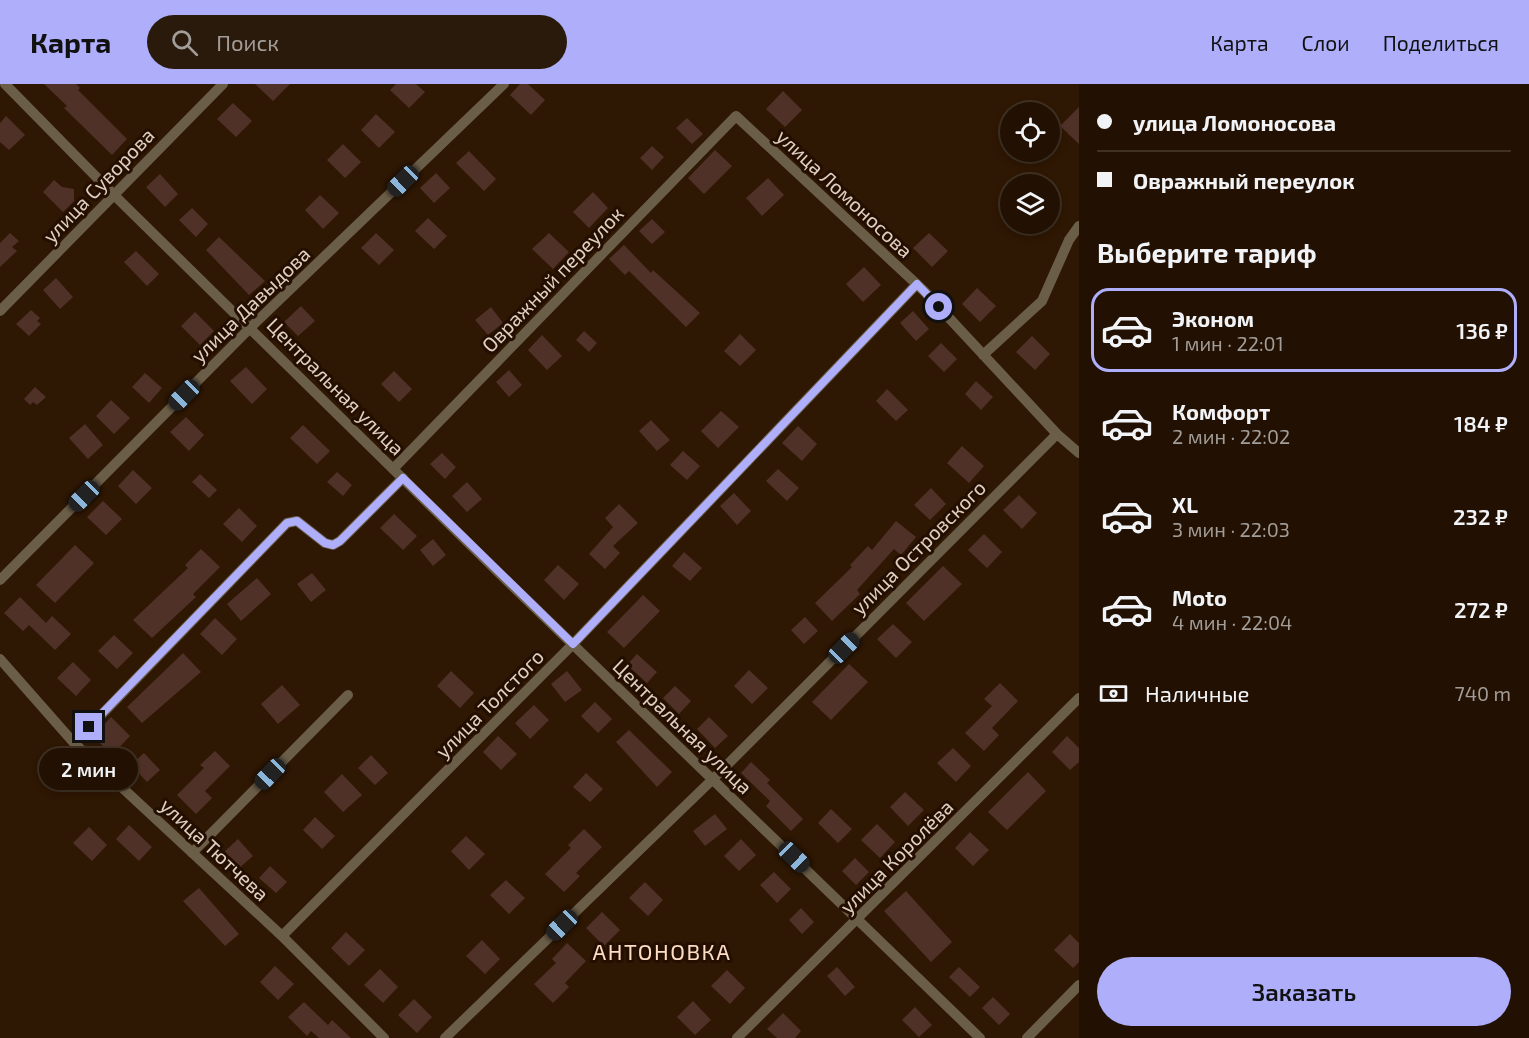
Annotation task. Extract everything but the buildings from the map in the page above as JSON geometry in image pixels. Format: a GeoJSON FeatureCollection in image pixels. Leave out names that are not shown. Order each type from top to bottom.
{"type":"FeatureCollection","features":[{"type":"Feature","properties":{"kind":"street","name":"Центральная улица"},"geometry":{"type":"LineString","coordinates":[[4,84],[403,478],[980,1038]]}},
{"type":"Feature","properties":{"kind":"street","name":"улица Суворова"},"geometry":{"type":"LineString","coordinates":[[0,311],[222,84]]}},
{"type":"Feature","properties":{"kind":"street","name":"улица Давыдова"},"geometry":{"type":"LineString","coordinates":[[0,580],[251,327],[504,84]]}},
{"type":"Feature","properties":{"kind":"street","name":"улица Ломоносова"},"geometry":{"type":"LineString","coordinates":[[736,116],[917,284],[1057,434],[1079,453]]}},
{"type":"Feature","properties":{"kind":"street","name":"Овражный переулок"},"geometry":{"type":"LineString","coordinates":[[394,468],[736,116]]}},
{"type":"Feature","properties":{"kind":"street"},"geometry":{"type":"LineString","coordinates":[[983,355],[1042,301],[1069,240],[1079,226]]}},
{"type":"Feature","properties":{"kind":"street","name":"улица Толстого"},"geometry":{"type":"LineString","coordinates":[[282,936],[573,644],[917,284]]}},
{"type":"Feature","properties":{"kind":"street","name":"улица Островского"},"geometry":{"type":"LineString","coordinates":[[445,1038],[713,779],[1057,434]]}},
{"type":"Feature","properties":{"kind":"street"},"geometry":{"type":"LineString","coordinates":[[74,743],[287,523],[297,521],[325,543],[333,545],[340,541],[403,478]]}},
{"type":"Feature","properties":{"kind":"street","name":"улица Тютчева"},"geometry":{"type":"LineString","coordinates":[[0,659],[74,743],[282,936],[384,1038]]}},
{"type":"Feature","properties":{"kind":"street"},"geometry":{"type":"LineString","coordinates":[[192,853],[348,695]]}},
{"type":"Feature","properties":{"kind":"street","name":"улица Королёва"},"geometry":{"type":"LineString","coordinates":[[737,1038],[1079,698]]}},
{"type":"Feature","properties":{"kind":"street"},"geometry":{"type":"LineString","coordinates":[[1027,1038],[1079,985]]}},
{"type":"Feature","properties":{"kind":"district","name":"АНТОНОВКА"},"geometry":{"type":"Point","coordinates":[662,951]}},
{"type":"Feature","properties":{"kind":"route"},"geometry":{"type":"LineString","coordinates":[[89,727],[287,523],[292,520],[297,521],[325,543],[333,545],[340,541],[403,478],[573,644],[917,284],[939,307]]}}]}
